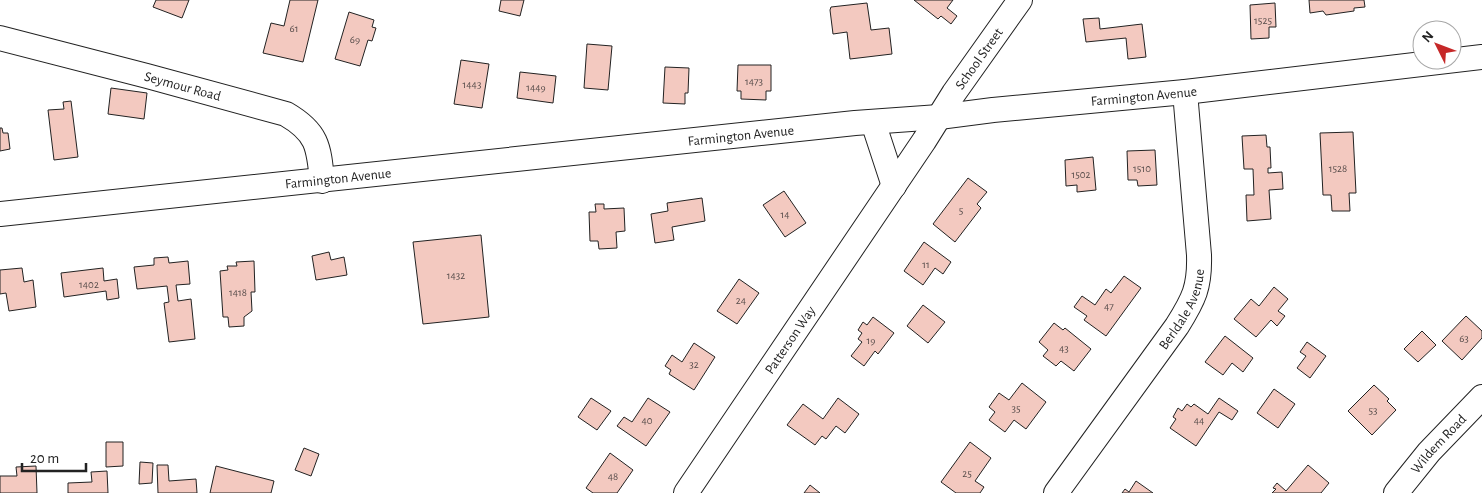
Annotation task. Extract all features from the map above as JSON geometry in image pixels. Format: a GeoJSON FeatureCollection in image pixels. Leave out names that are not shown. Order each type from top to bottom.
{"type":"FeatureCollection","features":[{"type":"Feature","properties":{"kind":"street","name":"School Street"},"geometry":{"type":"LineString","coordinates":[[939,118],[954,93],[1020,0]]}},
{"type":"Feature","properties":{"kind":"street","name":"Seymour Road"},"geometry":{"type":"LineString","coordinates":[[0,38],[286,114],[301,123],[314,138],[320,158],[322,181]]}},
{"type":"Feature","properties":{"kind":"street","name":"Farmington Avenue"},"geometry":{"type":"LineString","coordinates":[[0,214],[873,122],[939,118],[993,110],[1185,92],[1482,57]]}},
{"type":"Feature","properties":{"kind":"street","name":"Berldale Avenue"},"geometry":{"type":"LineString","coordinates":[[1056,493],[1177,326],[1188,309],[1196,291],[1200,273],[1185,92]]}},
{"type":"Feature","properties":{"kind":"street","name":"Patterson Way"},"geometry":{"type":"LineString","coordinates":[[686,493],[939,118]]}},
{"type":"Feature","properties":{"kind":"street"},"geometry":{"type":"LineString","coordinates":[[873,122],[894,186]]}},
{"type":"Feature","properties":{"kind":"street","name":"Wildem Road"},"geometry":{"type":"LineString","coordinates":[[1396,493],[1429,452],[1482,397]]}},
{"type":"Feature","properties":{"kind":"building"},"geometry":{"type":"Polygon","coordinates":[[[156,0],[189,0],[182,18],[153,7],[156,0]]]}},
{"type":"Feature","properties":{"kind":"building"},"geometry":{"type":"Polygon","coordinates":[[[290,0],[318,0],[303,62],[263,53],[271,23],[284,26],[290,0]]]}},
{"type":"Feature","properties":{"kind":"building"},"geometry":{"type":"Polygon","coordinates":[[[501,0],[524,0],[520,16],[499,11],[501,0]]]}},
{"type":"Feature","properties":{"kind":"building"},"geometry":{"type":"Polygon","coordinates":[[[914,0],[953,0],[947,8],[957,16],[951,24],[941,16],[938,19],[914,0]]]}},
{"type":"Feature","properties":{"kind":"building"},"geometry":{"type":"Polygon","coordinates":[[[1309,0],[1364,0],[1365,7],[1354,8],[1354,11],[1326,15],[1323,11],[1310,13],[1309,0]]]}},
{"type":"Feature","properties":{"kind":"building"},"geometry":{"type":"Polygon","coordinates":[[[867,3],[871,30],[889,28],[892,54],[850,59],[847,32],[833,34],[830,10],[831,7],[867,3]]]}},
{"type":"Feature","properties":{"kind":"building"},"geometry":{"type":"Polygon","coordinates":[[[1275,3],[1276,27],[1269,27],[1269,38],[1251,39],[1250,5],[1275,3]]]}},
{"type":"Feature","properties":{"kind":"building"},"geometry":{"type":"Polygon","coordinates":[[[349,12],[374,20],[372,27],[376,28],[372,41],[368,40],[360,66],[335,59],[349,12]]]}},
{"type":"Feature","properties":{"kind":"building"},"geometry":{"type":"Polygon","coordinates":[[[1099,18],[1100,29],[1142,24],[1146,57],[1128,59],[1126,38],[1086,42],[1083,19],[1099,18]]]}},
{"type":"Feature","properties":{"kind":"building"},"geometry":{"type":"Polygon","coordinates":[[[587,44],[612,46],[608,90],[584,88],[587,44]]]}},
{"type":"Feature","properties":{"kind":"building"},"geometry":{"type":"Polygon","coordinates":[[[461,60],[489,64],[482,108],[454,104],[461,60]]]}},
{"type":"Feature","properties":{"kind":"building"},"geometry":{"type":"Polygon","coordinates":[[[738,65],[771,65],[771,91],[766,91],[766,100],[741,99],[741,91],[737,91],[738,65]]]}},
{"type":"Feature","properties":{"kind":"building"},"geometry":{"type":"Polygon","coordinates":[[[665,67],[689,68],[688,93],[685,93],[685,104],[663,103],[665,67]]]}},
{"type":"Feature","properties":{"kind":"building"},"geometry":{"type":"Polygon","coordinates":[[[520,72],[556,76],[553,103],[517,98],[520,72]]]}},
{"type":"Feature","properties":{"kind":"building"},"geometry":{"type":"Polygon","coordinates":[[[111,88],[147,93],[144,119],[108,114],[111,88]]]}},
{"type":"Feature","properties":{"kind":"building"},"geometry":{"type":"Polygon","coordinates":[[[71,101],[78,157],[54,160],[48,110],[64,109],[63,102],[71,101]]]}},
{"type":"Feature","properties":{"kind":"building"},"geometry":{"type":"Polygon","coordinates":[[[0,128],[2,128],[3,133],[8,133],[10,149],[0,151],[0,128]]]}},
{"type":"Feature","properties":{"kind":"building"},"geometry":{"type":"Polygon","coordinates":[[[1353,132],[1356,193],[1349,193],[1350,211],[1332,211],[1331,195],[1323,195],[1320,133],[1353,132]]]}},
{"type":"Feature","properties":{"kind":"building"},"geometry":{"type":"Polygon","coordinates":[[[1266,135],[1267,147],[1270,147],[1271,168],[1268,168],[1268,173],[1282,172],[1283,189],[1269,190],[1271,219],[1247,221],[1246,195],[1254,195],[1253,169],[1244,169],[1242,136],[1266,135]]]}},
{"type":"Feature","properties":{"kind":"building"},"geometry":{"type":"Polygon","coordinates":[[[1155,150],[1157,185],[1138,186],[1137,180],[1128,180],[1127,151],[1155,150]]]}},
{"type":"Feature","properties":{"kind":"building"},"geometry":{"type":"Polygon","coordinates":[[[1093,157],[1096,190],[1077,192],[1077,185],[1066,186],[1065,160],[1093,157]]]}},
{"type":"Feature","properties":{"kind":"building"},"geometry":{"type":"Polygon","coordinates":[[[968,178],[987,192],[977,204],[981,208],[955,242],[933,224],[968,178]]]}},
{"type":"Feature","properties":{"kind":"building"},"geometry":{"type":"Polygon","coordinates":[[[784,191],[806,223],[785,237],[763,205],[784,191]]]}},
{"type":"Feature","properties":{"kind":"building"},"geometry":{"type":"Polygon","coordinates":[[[702,198],[705,221],[672,227],[674,240],[655,243],[651,214],[668,211],[667,203],[702,198]]]}},
{"type":"Feature","properties":{"kind":"building"},"geometry":{"type":"Polygon","coordinates":[[[595,204],[604,204],[604,209],[624,208],[625,231],[616,232],[617,248],[599,249],[598,241],[590,241],[589,212],[596,212],[595,204]]]}},
{"type":"Feature","properties":{"kind":"building"},"geometry":{"type":"Polygon","coordinates":[[[481,235],[489,317],[423,324],[413,242],[481,235]]]}},
{"type":"Feature","properties":{"kind":"building"},"geometry":{"type":"Polygon","coordinates":[[[924,242],[951,262],[943,274],[935,268],[923,285],[904,271],[924,242]]]}},
{"type":"Feature","properties":{"kind":"building"},"geometry":{"type":"Polygon","coordinates":[[[329,252],[331,260],[344,257],[347,275],[316,280],[312,256],[329,252]]]}},
{"type":"Feature","properties":{"kind":"building"},"geometry":{"type":"Polygon","coordinates":[[[168,257],[169,263],[188,261],[190,284],[176,285],[178,301],[191,299],[195,339],[169,342],[164,303],[169,302],[167,286],[137,289],[134,267],[154,265],[154,258],[168,257]]]}},
{"type":"Feature","properties":{"kind":"building"},"geometry":{"type":"Polygon","coordinates":[[[254,261],[255,292],[251,292],[252,311],[244,317],[244,326],[229,327],[228,317],[223,317],[220,271],[228,270],[227,266],[237,266],[236,262],[254,261]]]}},
{"type":"Feature","properties":{"kind":"building"},"geometry":{"type":"Polygon","coordinates":[[[22,268],[24,282],[33,280],[36,307],[9,311],[6,293],[0,294],[0,270],[22,268]]]}},
{"type":"Feature","properties":{"kind":"building"},"geometry":{"type":"Polygon","coordinates":[[[103,268],[104,281],[117,279],[119,298],[107,300],[106,291],[64,297],[61,273],[103,268]]]}},
{"type":"Feature","properties":{"kind":"building"},"geometry":{"type":"Polygon","coordinates":[[[1124,276],[1141,288],[1106,336],[1084,320],[1087,316],[1074,307],[1082,296],[1095,305],[1106,289],[1111,293],[1124,276]]]}},
{"type":"Feature","properties":{"kind":"building"},"geometry":{"type":"Polygon","coordinates":[[[739,279],[759,293],[737,324],[717,311],[739,279]]]}},
{"type":"Feature","properties":{"kind":"building"},"geometry":{"type":"Polygon","coordinates":[[[1274,287],[1288,299],[1278,311],[1285,316],[1277,326],[1271,320],[1256,337],[1234,319],[1251,299],[1259,306],[1274,287]]]}},
{"type":"Feature","properties":{"kind":"building"},"geometry":{"type":"Polygon","coordinates":[[[923,305],[945,322],[928,343],[907,326],[923,305]]]}},
{"type":"Feature","properties":{"kind":"building"},"geometry":{"type":"Polygon","coordinates":[[[1466,316],[1482,331],[1482,338],[1462,360],[1442,341],[1466,316]]]}},
{"type":"Feature","properties":{"kind":"building"},"geometry":{"type":"Polygon","coordinates":[[[873,317],[894,333],[878,354],[875,351],[864,366],[851,356],[862,342],[858,339],[862,333],[858,330],[863,322],[867,325],[873,317]]]}},
{"type":"Feature","properties":{"kind":"building"},"geometry":{"type":"Polygon","coordinates":[[[1054,323],[1063,330],[1065,328],[1091,349],[1074,371],[1061,361],[1056,366],[1043,356],[1048,350],[1039,342],[1054,323]]]}},
{"type":"Feature","properties":{"kind":"building"},"geometry":{"type":"Polygon","coordinates":[[[1422,331],[1436,345],[1418,362],[1404,349],[1422,331]]]}},
{"type":"Feature","properties":{"kind":"building"},"geometry":{"type":"Polygon","coordinates":[[[1225,336],[1253,358],[1243,372],[1232,363],[1223,375],[1205,362],[1225,336]]]}},
{"type":"Feature","properties":{"kind":"building"},"geometry":{"type":"Polygon","coordinates":[[[1307,342],[1326,356],[1310,378],[1297,368],[1306,356],[1300,352],[1307,342]]]}},
{"type":"Feature","properties":{"kind":"building"},"geometry":{"type":"Polygon","coordinates":[[[694,343],[715,357],[694,390],[669,374],[671,370],[665,366],[672,355],[682,362],[694,343]]]}},
{"type":"Feature","properties":{"kind":"building"},"geometry":{"type":"Polygon","coordinates":[[[1022,383],[1046,402],[1026,429],[1014,420],[1005,432],[989,420],[995,412],[989,407],[999,393],[1009,400],[1022,383]]]}},
{"type":"Feature","properties":{"kind":"building"},"geometry":{"type":"Polygon","coordinates":[[[1374,385],[1389,399],[1387,401],[1396,410],[1372,435],[1348,411],[1374,385]]]}},
{"type":"Feature","properties":{"kind":"building"},"geometry":{"type":"Polygon","coordinates":[[[1274,389],[1295,404],[1278,428],[1257,413],[1274,389]]]}},
{"type":"Feature","properties":{"kind":"building"},"geometry":{"type":"Polygon","coordinates":[[[591,398],[611,411],[597,430],[578,417],[591,398]]]}},
{"type":"Feature","properties":{"kind":"building"},"geometry":{"type":"Polygon","coordinates":[[[648,398],[670,412],[646,446],[617,426],[624,417],[632,422],[648,398]]]}},
{"type":"Feature","properties":{"kind":"building"},"geometry":{"type":"Polygon","coordinates":[[[838,398],[859,414],[845,433],[836,426],[826,439],[822,436],[815,445],[787,425],[803,404],[823,419],[838,398]]]}},
{"type":"Feature","properties":{"kind":"building"},"geometry":{"type":"Polygon","coordinates":[[[1219,398],[1238,411],[1232,420],[1219,412],[1196,446],[1170,428],[1176,419],[1173,417],[1178,408],[1182,411],[1187,404],[1191,407],[1194,404],[1208,414],[1219,398]]]}},
{"type":"Feature","properties":{"kind":"building"},"geometry":{"type":"Polygon","coordinates":[[[106,442],[123,442],[123,466],[106,467],[106,442]]]}},
{"type":"Feature","properties":{"kind":"building"},"geometry":{"type":"Polygon","coordinates":[[[970,442],[991,458],[975,481],[984,487],[980,493],[956,493],[941,482],[970,442]]]}},
{"type":"Feature","properties":{"kind":"building"},"geometry":{"type":"Polygon","coordinates":[[[304,448],[319,454],[311,476],[295,470],[304,448]]]}},
{"type":"Feature","properties":{"kind":"building"},"geometry":{"type":"Polygon","coordinates":[[[610,453],[633,470],[617,493],[593,493],[586,488],[610,453]]]}},
{"type":"Feature","properties":{"kind":"building"},"geometry":{"type":"Polygon","coordinates":[[[140,462],[153,463],[152,483],[139,484],[140,462]]]}},
{"type":"Feature","properties":{"kind":"building"},"geometry":{"type":"Polygon","coordinates":[[[157,465],[168,465],[169,481],[196,479],[197,493],[158,493],[157,465]]]}},
{"type":"Feature","properties":{"kind":"building"},"geometry":{"type":"Polygon","coordinates":[[[1308,465],[1329,483],[1321,493],[1272,493],[1276,489],[1273,488],[1277,483],[1286,491],[1308,465]]]}},
{"type":"Feature","properties":{"kind":"building"},"geometry":{"type":"Polygon","coordinates":[[[36,466],[37,493],[0,493],[0,476],[17,476],[16,467],[36,466]]]}},
{"type":"Feature","properties":{"kind":"building"},"geometry":{"type":"Polygon","coordinates":[[[216,466],[274,481],[271,493],[210,493],[216,466]]]}},
{"type":"Feature","properties":{"kind":"building"},"geometry":{"type":"Polygon","coordinates":[[[107,471],[108,493],[68,493],[68,483],[92,482],[91,472],[107,471]]]}},
{"type":"Feature","properties":{"kind":"building"},"geometry":{"type":"Polygon","coordinates":[[[1136,481],[1153,493],[1122,493],[1125,489],[1129,492],[1136,481]]]}},
{"type":"Feature","properties":{"kind":"building"},"geometry":{"type":"Polygon","coordinates":[[[810,485],[820,493],[804,493],[810,485]]]}}]}
